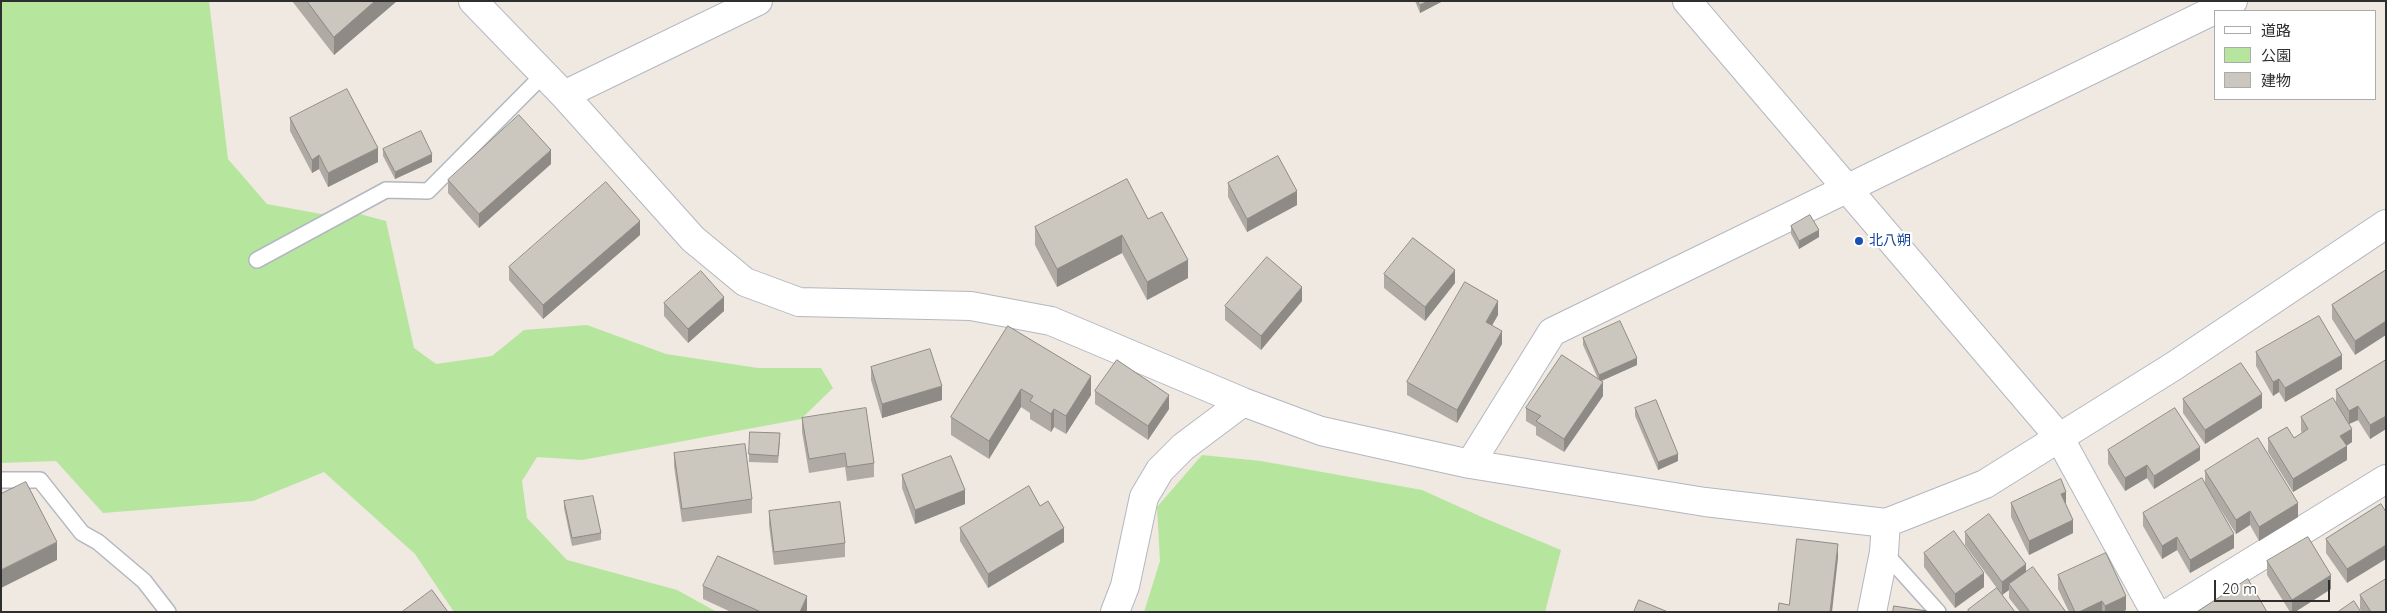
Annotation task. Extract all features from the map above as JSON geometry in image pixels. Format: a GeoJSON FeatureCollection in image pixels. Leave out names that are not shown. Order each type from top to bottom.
{"type":"FeatureCollection","features":[{"type":"Feature","properties":{"kind":"street"},"geometry":{"type":"LineString","coordinates":[[473,1],[564,95],[693,239],[745,282],[799,302],[971,306],[1051,321],[1244,402],[1321,431],[1470,464],[1705,502],[1886,523],[1985,484],[2174,366],[2386,224]]}},
{"type":"Feature","properties":{"kind":"street"},"geometry":{"type":"LineString","coordinates":[[564,95],[758,1]]}},
{"type":"Feature","properties":{"kind":"street"},"geometry":{"type":"LineString","coordinates":[[1687,1],[2059,437],[2155,612]]}},
{"type":"Feature","properties":{"kind":"street"},"geometry":{"type":"LineString","coordinates":[[2214,10],[2233,1]]}},
{"type":"Feature","properties":{"kind":"street"},"geometry":{"type":"LineString","coordinates":[[1470,464],[1552,332],[2214,10]]}},
{"type":"Feature","properties":{"kind":"street"},"geometry":{"type":"LineString","coordinates":[[1115,612],[1125,586],[1144,498],[1160,470],[1183,447],[1244,402]]}},
{"type":"Feature","properties":{"kind":"street"},"geometry":{"type":"LineString","coordinates":[[2170,612],[2386,479]]}},
{"type":"Feature","properties":{"kind":"street"},"geometry":{"type":"LineString","coordinates":[[1872,612],[1884,552],[1886,523]]}},
{"type":"Feature","properties":{"kind":"lane"},"geometry":{"type":"LineString","coordinates":[[257,260],[386,190],[428,191],[544,74]]}},
{"type":"Feature","properties":{"kind":"lane"},"geometry":{"type":"LineString","coordinates":[[2,481],[40,480],[82,533],[98,542],[144,581],[168,612]]}},
{"type":"Feature","properties":{"kind":"lane"},"geometry":{"type":"LineString","coordinates":[[1884,552],[1938,612]]}},
{"type":"Feature","properties":{"kind":"green space"},"geometry":{"type":"Polygon","coordinates":[[[1,1],[209,1],[228,159],[267,204],[321,214],[349,211],[386,221],[414,348],[436,364],[492,356],[524,330],[587,325],[666,354],[758,368],[821,368],[833,388],[801,419],[582,460],[537,457],[522,481],[527,518],[567,560],[677,590],[717,612],[454,612],[415,554],[324,472],[253,501],[103,513],[56,461],[1,463],[1,1]]]}},
{"type":"Feature","properties":{"kind":"green space"},"geometry":{"type":"Polygon","coordinates":[[[1202,455],[1261,461],[1422,490],[1561,550],[1545,612],[1144,612],[1160,561],[1157,507],[1202,455]]]}},
{"type":"Feature","properties":{"kind":"building"},"geometry":{"type":"Polygon","coordinates":[[[307,1],[375,1],[334,37],[307,1]]]}},
{"type":"Feature","properties":{"kind":"building"},"geometry":{"type":"Polygon","coordinates":[[[1418,1],[1428,1],[1420,5],[1418,1]]]}},
{"type":"Feature","properties":{"kind":"building"},"geometry":{"type":"Polygon","coordinates":[[[347,89],[378,148],[328,173],[319,155],[312,160],[290,118],[347,89]]]}},
{"type":"Feature","properties":{"kind":"building"},"geometry":{"type":"Polygon","coordinates":[[[519,115],[551,150],[479,214],[448,180],[519,115]]]}},
{"type":"Feature","properties":{"kind":"building"},"geometry":{"type":"Polygon","coordinates":[[[421,131],[432,154],[395,172],[383,149],[421,131]]]}},
{"type":"Feature","properties":{"kind":"building"},"geometry":{"type":"Polygon","coordinates":[[[1278,156],[1297,191],[1247,219],[1228,183],[1278,156]]]}},
{"type":"Feature","properties":{"kind":"building"},"geometry":{"type":"Polygon","coordinates":[[[1127,179],[1148,219],[1162,212],[1188,260],[1147,282],[1122,235],[1057,269],[1035,227],[1127,179]]]}},
{"type":"Feature","properties":{"kind":"building"},"geometry":{"type":"Polygon","coordinates":[[[606,182],[640,221],[543,305],[509,267],[606,182]]]}},
{"type":"Feature","properties":{"kind":"building"},"geometry":{"type":"Polygon","coordinates":[[[1810,215],[1819,230],[1799,241],[1791,226],[1810,215]]]}},
{"type":"Feature","properties":{"kind":"building"},"geometry":{"type":"Polygon","coordinates":[[[1413,238],[1455,270],[1425,307],[1384,274],[1413,238]]]}},
{"type":"Feature","properties":{"kind":"building"},"geometry":{"type":"Polygon","coordinates":[[[1267,257],[1302,287],[1261,336],[1225,306],[1267,257]]]}},
{"type":"Feature","properties":{"kind":"building"},"geometry":{"type":"Polygon","coordinates":[[[2386,270],[2386,321],[2355,341],[2332,305],[2386,270]]]}},
{"type":"Feature","properties":{"kind":"building"},"geometry":{"type":"Polygon","coordinates":[[[701,271],[724,297],[688,329],[664,303],[701,271]]]}},
{"type":"Feature","properties":{"kind":"building"},"geometry":{"type":"Polygon","coordinates":[[[1465,282],[1498,301],[1486,322],[1502,331],[1457,410],[1407,382],[1465,282]]]}},
{"type":"Feature","properties":{"kind":"building"},"geometry":{"type":"Polygon","coordinates":[[[2319,316],[2342,355],[2285,388],[2279,379],[2273,382],[2256,352],[2319,316]]]}},
{"type":"Feature","properties":{"kind":"building"},"geometry":{"type":"Polygon","coordinates":[[[1620,321],[1637,358],[1599,375],[1583,338],[1620,321]]]}},
{"type":"Feature","properties":{"kind":"building"},"geometry":{"type":"Polygon","coordinates":[[[1008,326],[1091,376],[1066,416],[1054,409],[1051,414],[1030,401],[1033,396],[1021,389],[989,441],[951,417],[1008,326]]]}},
{"type":"Feature","properties":{"kind":"building"},"geometry":{"type":"Polygon","coordinates":[[[930,349],[942,386],[882,404],[871,367],[930,349]]]}},
{"type":"Feature","properties":{"kind":"building"},"geometry":{"type":"Polygon","coordinates":[[[1562,355],[1603,382],[1564,439],[1536,421],[1541,416],[1526,408],[1562,355]]]}},
{"type":"Feature","properties":{"kind":"building"},"geometry":{"type":"Polygon","coordinates":[[[1117,360],[1169,395],[1148,426],[1095,391],[1117,360]]]}},
{"type":"Feature","properties":{"kind":"building"},"geometry":{"type":"Polygon","coordinates":[[[2386,360],[2386,416],[2370,425],[2358,406],[2349,411],[2336,390],[2386,360]]]}},
{"type":"Feature","properties":{"kind":"building"},"geometry":{"type":"Polygon","coordinates":[[[2241,363],[2262,394],[2205,430],[2183,399],[2241,363]]]}},
{"type":"Feature","properties":{"kind":"building"},"geometry":{"type":"Polygon","coordinates":[[[2333,398],[2352,429],[2340,436],[2347,446],[2293,479],[2268,438],[2287,427],[2294,438],[2308,429],[2301,417],[2333,398]]]}},
{"type":"Feature","properties":{"kind":"building"},"geometry":{"type":"Polygon","coordinates":[[[1656,400],[1678,454],[1658,462],[1635,408],[1656,400]]]}},
{"type":"Feature","properties":{"kind":"building"},"geometry":{"type":"Polygon","coordinates":[[[866,408],[874,463],[847,467],[845,453],[809,459],[802,418],[866,408]]]}},
{"type":"Feature","properties":{"kind":"building"},"geometry":{"type":"Polygon","coordinates":[[[2175,408],[2200,447],[2154,476],[2147,465],[2125,478],[2108,450],[2175,408]]]}},
{"type":"Feature","properties":{"kind":"building"},"geometry":{"type":"Polygon","coordinates":[[[750,432],[780,433],[778,456],[749,454],[750,432]]]}},
{"type":"Feature","properties":{"kind":"building"},"geometry":{"type":"Polygon","coordinates":[[[2258,438],[2298,503],[2259,527],[2250,511],[2236,520],[2205,471],[2258,438]]]}},
{"type":"Feature","properties":{"kind":"building"},"geometry":{"type":"Polygon","coordinates":[[[745,444],[752,499],[682,509],[674,453],[745,444]]]}},
{"type":"Feature","properties":{"kind":"building"},"geometry":{"type":"Polygon","coordinates":[[[951,456],[965,490],[915,510],[902,475],[951,456]]]}},
{"type":"Feature","properties":{"kind":"building"},"geometry":{"type":"Polygon","coordinates":[[[2202,478],[2234,534],[2190,560],[2177,537],[2162,546],[2143,513],[2202,478]]]}},
{"type":"Feature","properties":{"kind":"building"},"geometry":{"type":"Polygon","coordinates":[[[2061,479],[2066,492],[2061,494],[2073,520],[2029,541],[2011,503],[2061,479]]]}},
{"type":"Feature","properties":{"kind":"building"},"geometry":{"type":"Polygon","coordinates":[[[26,482],[57,542],[1,570],[1,494],[26,482]]]}},
{"type":"Feature","properties":{"kind":"building"},"geometry":{"type":"Polygon","coordinates":[[[1029,486],[1040,506],[1048,501],[1064,528],[988,574],[960,528],[1029,486]]]}},
{"type":"Feature","properties":{"kind":"building"},"geometry":{"type":"Polygon","coordinates":[[[593,496],[601,533],[572,538],[564,501],[593,496]]]}},
{"type":"Feature","properties":{"kind":"building"},"geometry":{"type":"Polygon","coordinates":[[[840,502],[845,543],[774,552],[769,511],[840,502]]]}},
{"type":"Feature","properties":{"kind":"building"},"geometry":{"type":"Polygon","coordinates":[[[2381,504],[2386,512],[2386,545],[2347,569],[2326,539],[2381,504]]]}},
{"type":"Feature","properties":{"kind":"building"},"geometry":{"type":"Polygon","coordinates":[[[1989,514],[2026,564],[2002,582],[1965,532],[1989,514]]]}},
{"type":"Feature","properties":{"kind":"building"},"geometry":{"type":"Polygon","coordinates":[[[1954,531],[1984,573],[1955,594],[1924,553],[1954,531]]]}},
{"type":"Feature","properties":{"kind":"building"},"geometry":{"type":"Polygon","coordinates":[[[2308,537],[2331,575],[2292,600],[2267,561],[2308,537]]]}},
{"type":"Feature","properties":{"kind":"building"},"geometry":{"type":"Polygon","coordinates":[[[1797,539],[1838,544],[1830,612],[1778,612],[1779,603],[1789,605],[1797,539]]]}},
{"type":"Feature","properties":{"kind":"building"},"geometry":{"type":"Polygon","coordinates":[[[2106,553],[2126,596],[2105,606],[2102,601],[2079,612],[2075,612],[2058,575],[2106,553]]]}},
{"type":"Feature","properties":{"kind":"building"},"geometry":{"type":"Polygon","coordinates":[[[718,556],[807,596],[800,612],[761,612],[703,586],[718,556]]]}},
{"type":"Feature","properties":{"kind":"building"},"geometry":{"type":"Polygon","coordinates":[[[2033,567],[2066,612],[2030,612],[2009,584],[2033,567]]]}},
{"type":"Feature","properties":{"kind":"building"},"geometry":{"type":"Polygon","coordinates":[[[2248,579],[2267,612],[2197,612],[2248,579]]]}},
{"type":"Feature","properties":{"kind":"building"},"geometry":{"type":"Polygon","coordinates":[[[2386,579],[2386,612],[2371,612],[2360,595],[2386,579]]]}},
{"type":"Feature","properties":{"kind":"building"},"geometry":{"type":"Polygon","coordinates":[[[1997,588],[2015,612],[1969,612],[1968,610],[1997,588]]]}},
{"type":"Feature","properties":{"kind":"building"},"geometry":{"type":"Polygon","coordinates":[[[432,590],[448,612],[402,612],[432,590]]]}},
{"type":"Feature","properties":{"kind":"building"},"geometry":{"type":"Polygon","coordinates":[[[1639,600],[1668,612],[1634,612],[1639,600]]]}},
{"type":"Feature","properties":{"kind":"building"},"geometry":{"type":"Polygon","coordinates":[[[2354,601],[2361,612],[2338,612],[2354,601]]]}},
{"type":"Feature","properties":{"kind":"building"},"geometry":{"type":"Polygon","coordinates":[[[1894,606],[1927,611],[1927,612],[1893,612],[1894,606]]]}},
{"type":"Feature","properties":{"kind":"place","name":"北八朔"},"geometry":{"type":"Point","coordinates":[1859,241]}}]}
